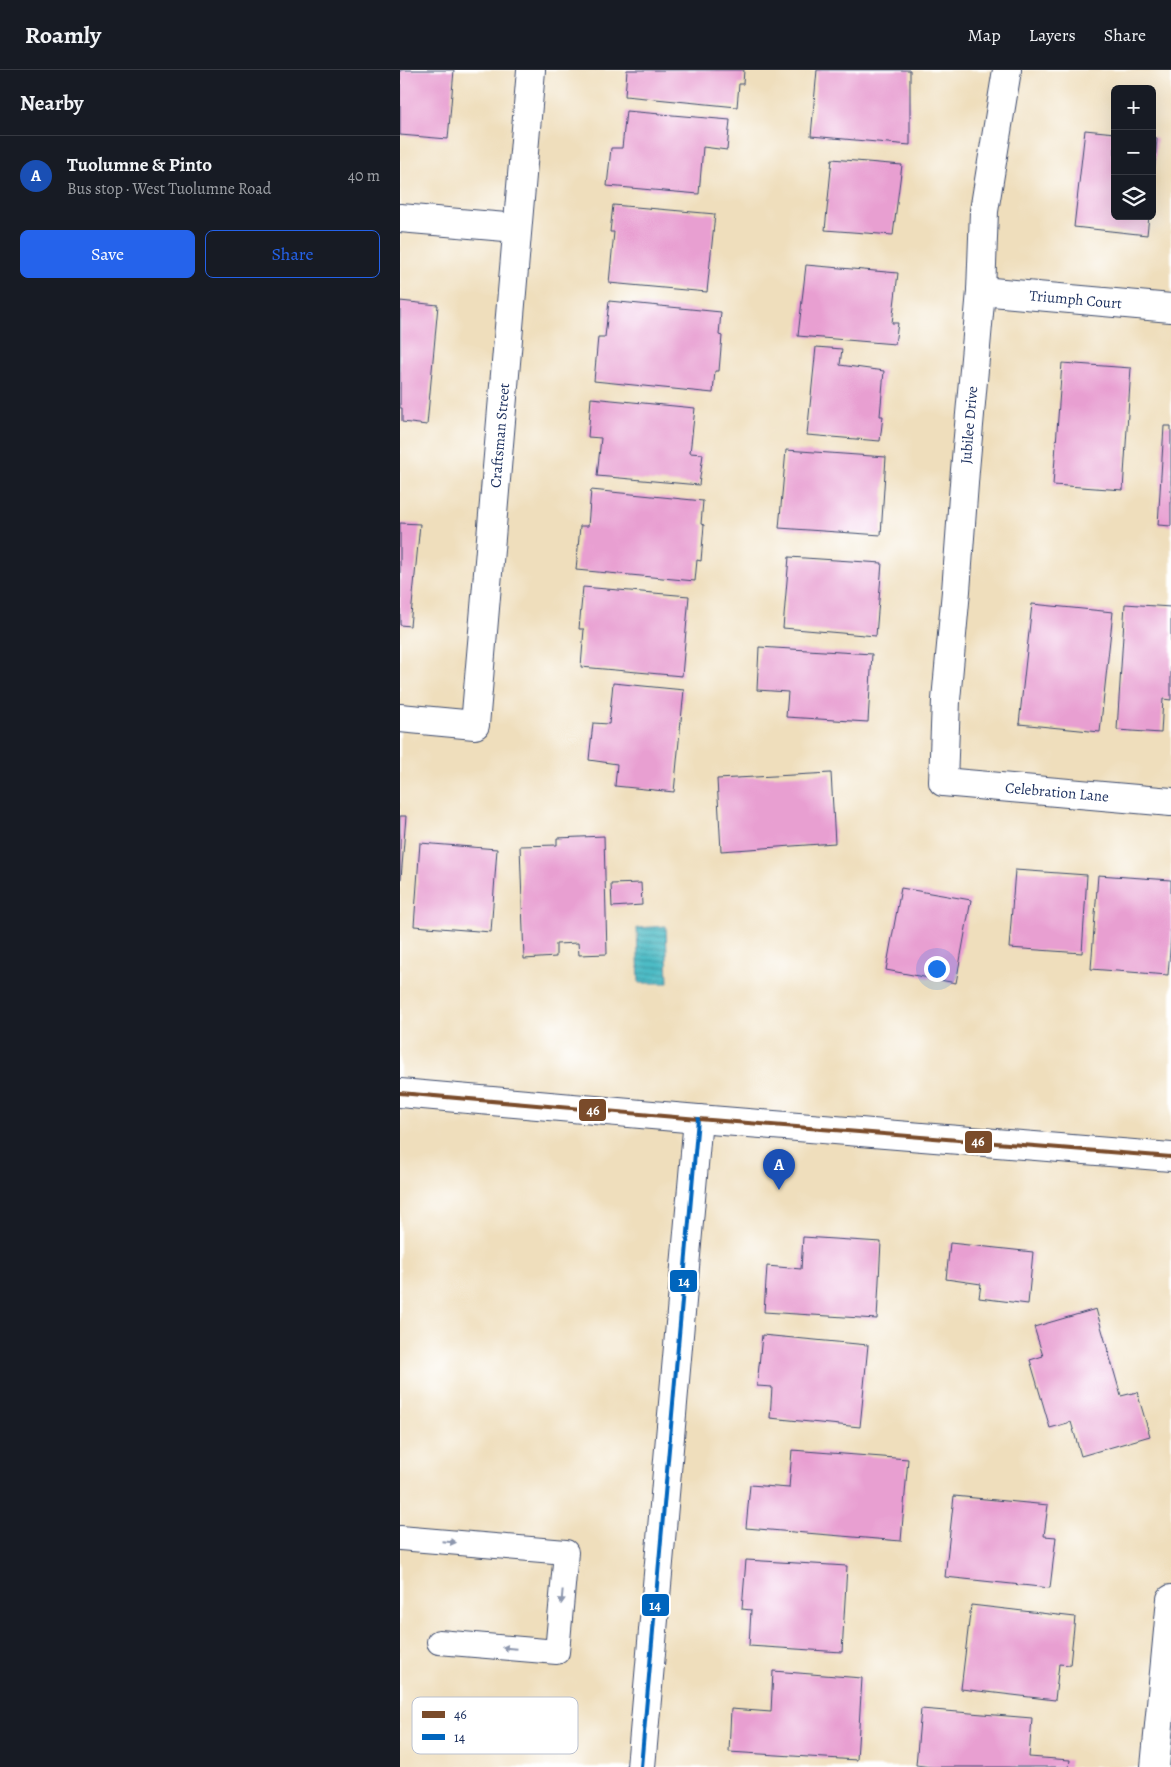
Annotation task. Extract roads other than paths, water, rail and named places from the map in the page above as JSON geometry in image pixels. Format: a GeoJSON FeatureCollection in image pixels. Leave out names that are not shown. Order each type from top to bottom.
{"type":"FeatureCollection","features":[{"type":"Feature","properties":{"kind":"street","name":"Craftsman Street"},"geometry":{"type":"LineString","coordinates":[[400,718],[475,725],[531,70]]}},
{"type":"Feature","properties":{"kind":"street","name":"Jubilee Drive"},"geometry":{"type":"LineString","coordinates":[[944,782],[946,700],[981,291],[984,211],[1007,70]]}},
{"type":"Feature","properties":{"kind":"street"},"geometry":{"type":"LineString","coordinates":[[400,218],[517,228]]}},
{"type":"Feature","properties":{"kind":"street","name":"Triumph Court"},"geometry":{"type":"LineString","coordinates":[[981,291],[1171,308]]}},
{"type":"Feature","properties":{"kind":"street","name":"Celebration Lane"},"geometry":{"type":"LineString","coordinates":[[944,782],[1171,802]]}},
{"type":"Feature","properties":{"kind":"street"},"geometry":{"type":"LineString","coordinates":[[400,1093],[1171,1157]]}},
{"type":"Feature","properties":{"kind":"street"},"geometry":{"type":"LineString","coordinates":[[640,1767],[698,1119]]}},
{"type":"Feature","properties":{"kind":"street"},"geometry":{"type":"LineString","coordinates":[[1155,1767],[1171,1599]]}},
{"type":"Feature","properties":{"kind":"lane"},"geometry":{"type":"LineString","coordinates":[[400,1538],[566,1552],[557,1652],[440,1642]]}},
{"type":"Feature","properties":{"kind":"water"},"geometry":{"type":"Polygon","coordinates":[[[666,926],[668,983],[639,983],[637,928],[666,926]]]}},
{"type":"Feature","properties":{"kind":"place","name":"Tuolumne & Pinto"},"geometry":{"type":"Point","coordinates":[779,1190]}}]}
